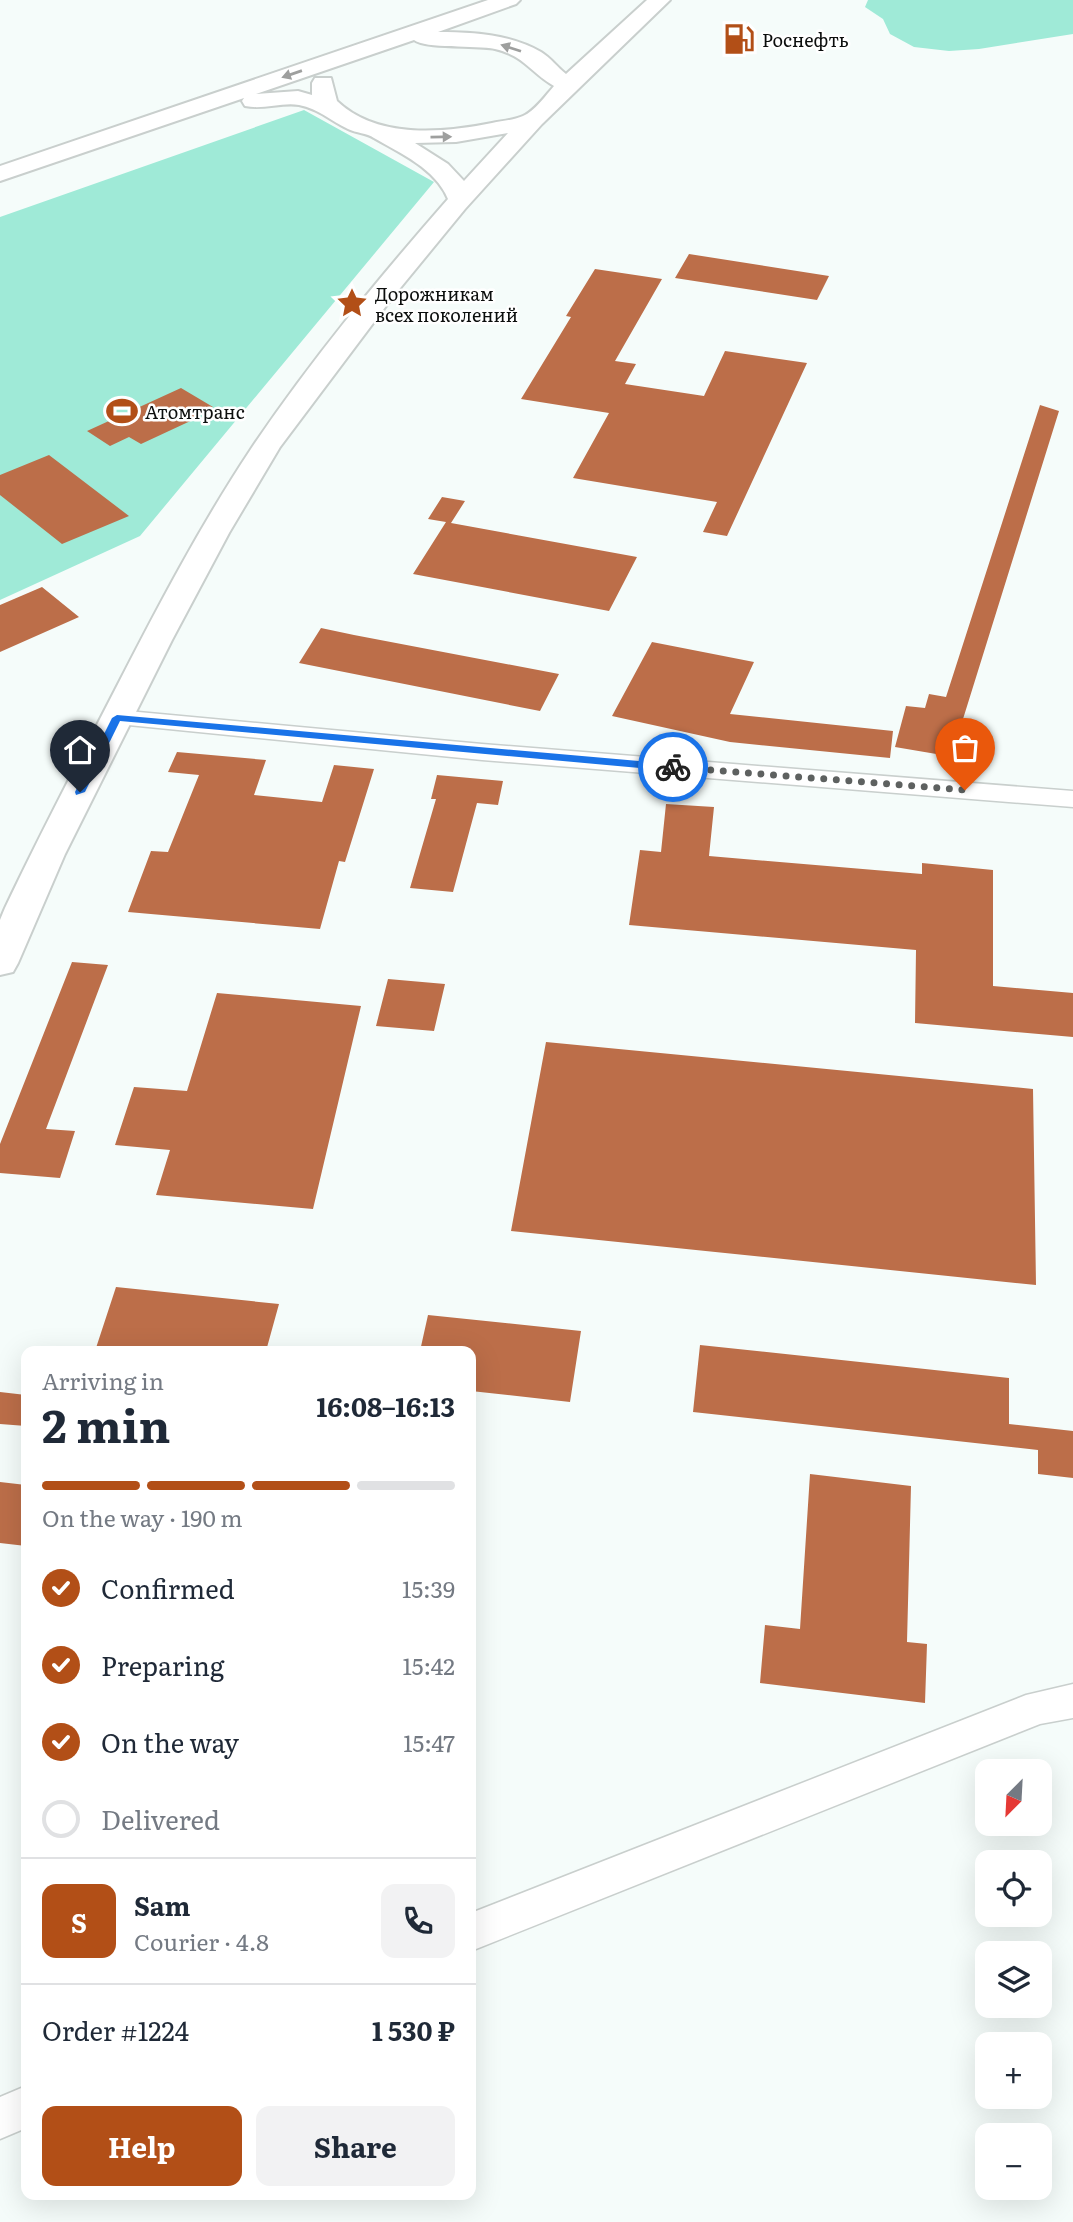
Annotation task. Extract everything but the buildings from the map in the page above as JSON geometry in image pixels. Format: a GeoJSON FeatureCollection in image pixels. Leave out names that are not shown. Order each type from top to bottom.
{"type":"FeatureCollection","features":[{"type":"Feature","properties":{"kind":"street"},"geometry":{"type":"LineString","coordinates":[[1,184],[357,52],[509,0]]}},
{"type":"Feature","properties":{"kind":"street"},"geometry":{"type":"LineString","coordinates":[[0,963],[36,879],[168,618],[258,461],[362,319],[460,198],[567,83],[659,0]]}},
{"type":"Feature","properties":{"kind":"street"},"geometry":{"type":"LineString","coordinates":[[390,41],[454,38],[484,41],[533,57],[557,80],[567,83]]}},
{"type":"Feature","properties":{"kind":"street"},"geometry":{"type":"LineString","coordinates":[[330,107],[322,88],[324,78],[331,69],[357,52]]}},
{"type":"Feature","properties":{"kind":"street"},"geometry":{"type":"LineString","coordinates":[[1,184],[254,101],[298,98],[330,107],[446,174],[457,186],[460,198]]}},
{"type":"Feature","properties":{"kind":"street"},"geometry":{"type":"LineString","coordinates":[[371,129],[410,136],[451,137],[478,134],[530,121]]}},
{"type":"Feature","properties":{"kind":"street"},"geometry":{"type":"LineString","coordinates":[[117,718],[482,752],[1073,799]]}},
{"type":"Feature","properties":{"kind":"street"},"geometry":{"type":"LineString","coordinates":[[476,1930],[1039,1707],[1073,1701]]}},
{"type":"Feature","properties":{"kind":"street"},"geometry":{"type":"LineString","coordinates":[[0,2118],[21,2110]]}},
{"type":"Feature","properties":{"kind":"green space"},"geometry":{"type":"Polygon","coordinates":[[[868,0],[1073,0],[1073,34],[979,49],[949,51],[914,47],[890,34],[883,19],[865,7],[868,0]]]}},
{"type":"Feature","properties":{"kind":"green space","name":"Атомтранс"},"geometry":{"type":"Polygon","coordinates":[[[304,110],[434,182],[140,536],[0,600],[0,217],[304,110]]]}},
{"type":"Feature","properties":{"kind":"way so far"},"geometry":{"type":"LineString","coordinates":[[673,767],[965,790]]}},
{"type":"Feature","properties":{"kind":"place","name":"Роснефть"},"geometry":{"type":"Point","coordinates":[739,39]}},
{"type":"Feature","properties":{"kind":"place","name":"Дорожникам всех поколений"},"geometry":{"type":"Point","coordinates":[352,303]}},
{"type":"Feature","properties":{"kind":"place","name":"Атомтранс"},"geometry":{"type":"Point","coordinates":[122,411]}},
{"type":"Feature","properties":{"kind":"route"},"geometry":{"type":"LineString","coordinates":[[80,792],[117,718],[673,767]]}}]}
